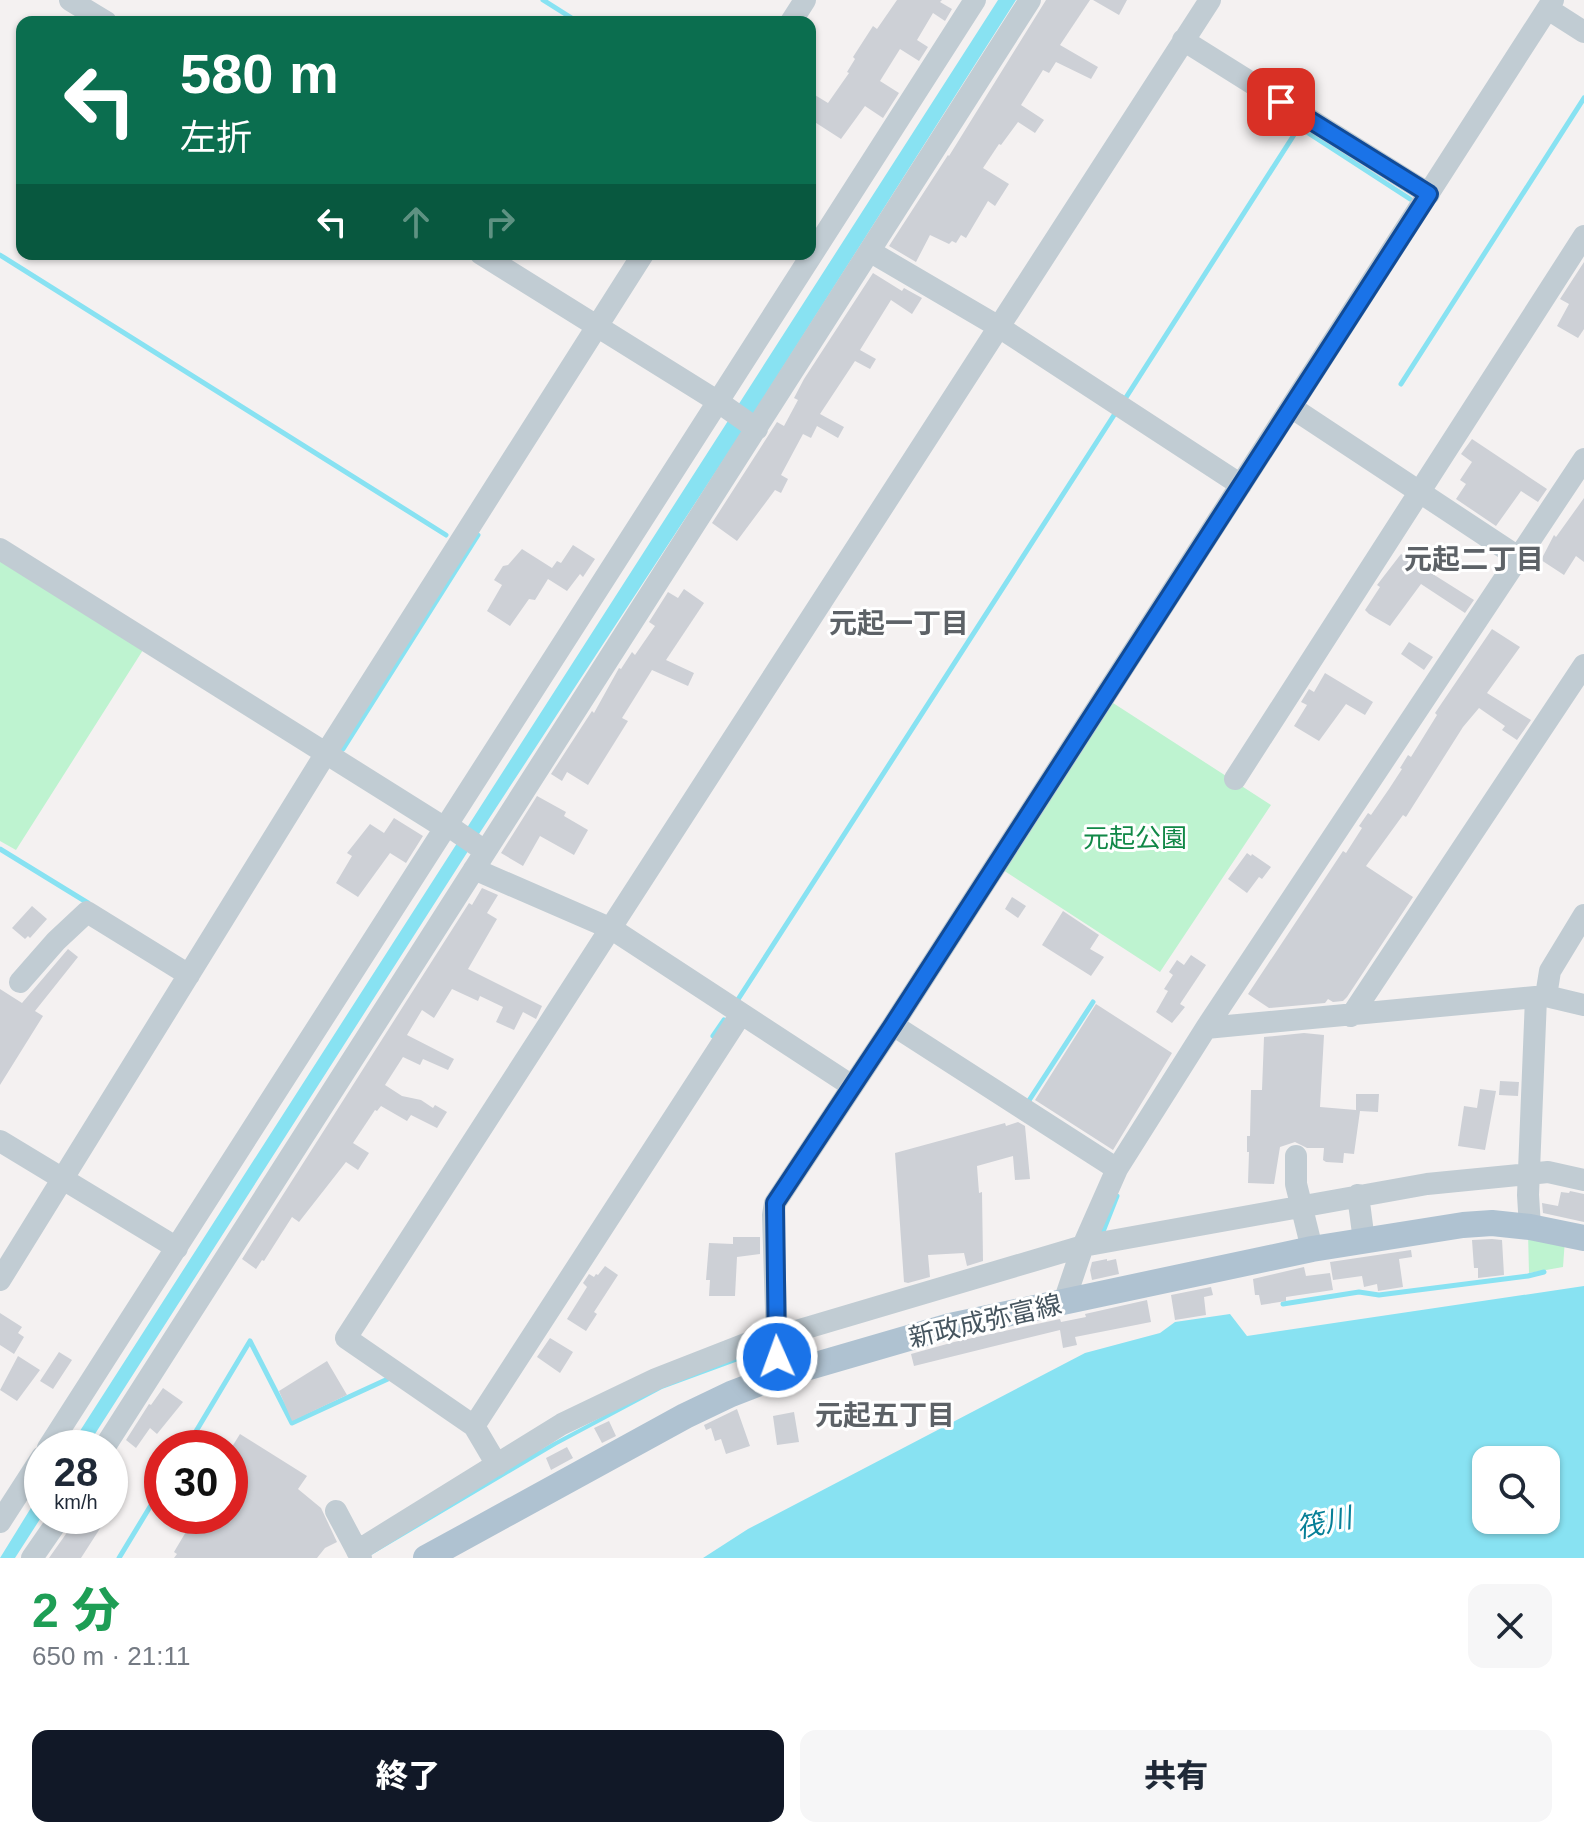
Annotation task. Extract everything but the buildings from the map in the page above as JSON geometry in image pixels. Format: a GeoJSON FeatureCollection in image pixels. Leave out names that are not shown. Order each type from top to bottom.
{"type":"FeatureCollection","features":[{"type":"Feature","properties":{"kind":"main road","name":"新政成弥富線"},"geometry":{"type":"LineString","coordinates":[[426,1558],[685,1416],[778,1376],[950,1326],[1312,1249],[1463,1225],[1492,1223],[1530,1227],[1584,1238]]}},
{"type":"Feature","properties":{"kind":"street"},"geometry":{"type":"LineString","coordinates":[[70,0],[96,16]]}},
{"type":"Feature","properties":{"kind":"street"},"geometry":{"type":"LineString","coordinates":[[816,254],[975,0]]}},
{"type":"Feature","properties":{"kind":"street"},"geometry":{"type":"LineString","coordinates":[[115,1430],[480,855],[754,427],[871,252],[1030,0]]}},
{"type":"Feature","properties":{"kind":"street"},"geometry":{"type":"LineString","coordinates":[[497,1465],[474,1426],[346,1338],[1210,0]]}},
{"type":"Feature","properties":{"kind":"street"},"geometry":{"type":"LineString","coordinates":[[778,1376],[775,1203],[1550,5],[1584,32]]}},
{"type":"Feature","properties":{"kind":"street"},"geometry":{"type":"LineString","coordinates":[[1183,40],[1429,194]]}},
{"type":"Feature","properties":{"kind":"street"},"geometry":{"type":"LineString","coordinates":[[1235,779],[1584,236]]}},
{"type":"Feature","properties":{"kind":"street"},"geometry":{"type":"LineString","coordinates":[[871,252],[999,327],[1241,485]]}},
{"type":"Feature","properties":{"kind":"street"},"geometry":{"type":"LineString","coordinates":[[491,260],[754,427]]}},
{"type":"Feature","properties":{"kind":"street"},"geometry":{"type":"LineString","coordinates":[[0,1280],[326,753],[639,260]]}},
{"type":"Feature","properties":{"kind":"street"},"geometry":{"type":"LineString","coordinates":[[60,1430],[812,260]]}},
{"type":"Feature","properties":{"kind":"street"},"geometry":{"type":"LineString","coordinates":[[1291,407],[1518,557]]}},
{"type":"Feature","properties":{"kind":"street"},"geometry":{"type":"LineString","coordinates":[[1064,1302],[1083,1246],[1117,1169],[1206,1028],[1584,459]]}},
{"type":"Feature","properties":{"kind":"street"},"geometry":{"type":"LineString","coordinates":[[0,549],[449,828],[480,855],[612,929],[852,1086]]}},
{"type":"Feature","properties":{"kind":"street"},"geometry":{"type":"LineString","coordinates":[[1351,1016],[1584,665]]}},
{"type":"Feature","properties":{"kind":"street"},"geometry":{"type":"LineString","coordinates":[[20,982],[87,912],[189,975]]}},
{"type":"Feature","properties":{"kind":"street"},"geometry":{"type":"LineString","coordinates":[[1530,1227],[1529,1173],[1541,997],[1550,971],[1584,915]]}},
{"type":"Feature","properties":{"kind":"street"},"geometry":{"type":"LineString","coordinates":[[1206,1028],[1541,997],[1584,1005]]}},
{"type":"Feature","properties":{"kind":"street"},"geometry":{"type":"LineString","coordinates":[[474,1426],[741,1014]]}},
{"type":"Feature","properties":{"kind":"street"},"geometry":{"type":"LineString","coordinates":[[893,1025],[1117,1169]]}},
{"type":"Feature","properties":{"kind":"street"},"geometry":{"type":"LineString","coordinates":[[0,1141],[177,1248]]}},
{"type":"Feature","properties":{"kind":"street"},"geometry":{"type":"LineString","coordinates":[[1296,1156],[1296,1184],[1312,1249]]}},
{"type":"Feature","properties":{"kind":"street"},"geometry":{"type":"LineString","coordinates":[[336,1511],[359,1554],[562,1424],[656,1379],[776,1335],[1083,1246],[1427,1184],[1548,1172],[1584,1180]]}},
{"type":"Feature","properties":{"kind":"street"},"geometry":{"type":"LineString","coordinates":[[1358,1195],[1364,1241]]}},
{"type":"Feature","properties":{"kind":"street"},"geometry":{"type":"LineString","coordinates":[[941,1289],[950,1326]]}},
{"type":"Feature","properties":{"kind":"street"},"geometry":{"type":"LineString","coordinates":[[0,1522],[24,1485]]}},
{"type":"Feature","properties":{"kind":"street"},"geometry":{"type":"LineString","coordinates":[[32,1558],[49,1534]]}},
{"type":"Feature","properties":{"kind":"green space"},"geometry":{"type":"Polygon","coordinates":[[[0,560],[143,650],[16,850],[0,841],[0,560]]]}},
{"type":"Feature","properties":{"kind":"green space","name":"元起公園"},"geometry":{"type":"Polygon","coordinates":[[[1110,701],[1271,805],[1160,972],[1003,870],[1110,701]]]}},
{"type":"Feature","properties":{"kind":"green space"},"geometry":{"type":"Polygon","coordinates":[[[1528,1232],[1565,1239],[1563,1267],[1529,1273],[1528,1232]]]}},
{"type":"Feature","properties":{"kind":"water"},"geometry":{"type":"Polygon","coordinates":[[[998,0],[1016,0],[743,430],[479,834],[98,1430],[81,1430],[998,0]]]}},
{"type":"Feature","properties":{"kind":"water","name":"筏川"},"geometry":{"type":"Polygon","coordinates":[[[1584,1286],[1584,1558],[703,1558],[748,1529],[1085,1353],[1160,1333],[1175,1322],[1230,1314],[1247,1336],[1584,1286]]]}},
{"type":"Feature","properties":{"kind":"water"},"geometry":{"type":"Polygon","coordinates":[[[767,1344],[768,1350],[662,1389],[557,1445],[368,1557],[366,1552],[552,1443],[658,1387],[767,1344]]]}},
{"type":"Feature","properties":{"kind":"water"},"geometry":{"type":"Polygon","coordinates":[[[24,1519],[24,1534],[30,1534],[15,1558],[0,1558],[24,1519]]]}},
{"type":"Feature","properties":{"kind":"waterway"},"geometry":{"type":"LineString","coordinates":[[543,0],[568,16]]}},
{"type":"Feature","properties":{"kind":"waterway"},"geometry":{"type":"LineString","coordinates":[[1401,384],[1584,98]]}},
{"type":"Feature","properties":{"kind":"waterway"},"geometry":{"type":"LineString","coordinates":[[1122,397],[1125,399],[1299,127],[1410,199]]}},
{"type":"Feature","properties":{"kind":"waterway"},"geometry":{"type":"LineString","coordinates":[[0,255],[446,535]]}},
{"type":"Feature","properties":{"kind":"waterway"},"geometry":{"type":"LineString","coordinates":[[737,1001],[1116,412]]}},
{"type":"Feature","properties":{"kind":"waterway"},"geometry":{"type":"LineString","coordinates":[[343,749],[478,535]]}},
{"type":"Feature","properties":{"kind":"waterway"},"geometry":{"type":"LineString","coordinates":[[0,849],[88,903]]}},
{"type":"Feature","properties":{"kind":"waterway"},"geometry":{"type":"LineString","coordinates":[[1031,1104],[1028,1102],[1093,1002]]}},
{"type":"Feature","properties":{"kind":"waterway"},"geometry":{"type":"LineString","coordinates":[[713,1036],[724,1020]]}},
{"type":"Feature","properties":{"kind":"waterway"},"geometry":{"type":"LineString","coordinates":[[1102,1234],[1117,1196]]}},
{"type":"Feature","properties":{"kind":"waterway"},"geometry":{"type":"LineString","coordinates":[[1283,1304],[1359,1292],[1379,1295],[1544,1272]]}},
{"type":"Feature","properties":{"kind":"waterway"},"geometry":{"type":"LineString","coordinates":[[197,1430],[250,1341],[292,1423],[390,1378]]}},
{"type":"Feature","properties":{"kind":"waterway"},"geometry":{"type":"LineString","coordinates":[[119,1558],[144,1517]]}},
{"type":"Feature","properties":{"kind":"district","name":"元起二丁目"},"geometry":{"type":"Point","coordinates":[1474,559]}},
{"type":"Feature","properties":{"kind":"district","name":"元起一丁目"},"geometry":{"type":"Point","coordinates":[899,623]}},
{"type":"Feature","properties":{"kind":"district","name":"元起五丁目"},"geometry":{"type":"Point","coordinates":[885,1415]}},
{"type":"Feature","properties":{"kind":"route"},"geometry":{"type":"LineString","coordinates":[[777,1357],[775,1203],[1429,194],[1281,102]]}}]}
